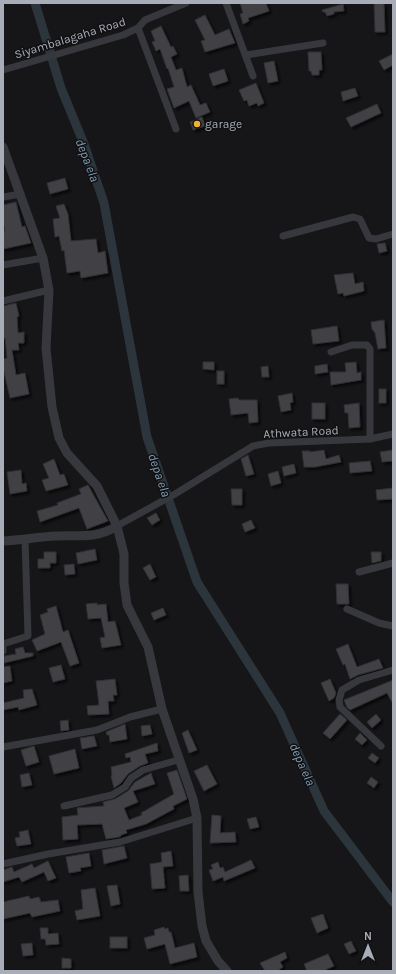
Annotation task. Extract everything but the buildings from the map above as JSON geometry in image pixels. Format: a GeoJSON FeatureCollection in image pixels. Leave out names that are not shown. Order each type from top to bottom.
{"type":"FeatureCollection","features":[{"type":"Feature","properties":{"kind":"street","name":"Siyambalagaha Road"},"geometry":{"type":"LineString","coordinates":[[3,70],[123,35],[138,28],[145,20],[186,3]]}},
{"type":"Feature","properties":{"kind":"street"},"geometry":{"type":"LineString","coordinates":[[226,3],[253,76]]}},
{"type":"Feature","properties":{"kind":"street"},"geometry":{"type":"LineString","coordinates":[[138,28],[176,129]]}},
{"type":"Feature","properties":{"kind":"street"},"geometry":{"type":"LineString","coordinates":[[246,55],[323,43]]}},
{"type":"Feature","properties":{"kind":"street"},"geometry":{"type":"LineString","coordinates":[[3,147],[43,258],[49,290],[46,348],[52,407],[59,438],[67,453],[97,486],[117,526],[124,554],[124,583],[127,605],[148,647],[162,709],[178,760],[193,799],[197,818],[198,892],[202,926],[206,941],[218,961],[227,971]]}},
{"type":"Feature","properties":{"kind":"street"},"geometry":{"type":"LineString","coordinates":[[3,198],[21,194]]}},
{"type":"Feature","properties":{"kind":"street"},"geometry":{"type":"LineString","coordinates":[[283,236],[353,217],[360,219],[369,238],[376,239],[393,234]]}},
{"type":"Feature","properties":{"kind":"street"},"geometry":{"type":"LineString","coordinates":[[3,265],[43,258]]}},
{"type":"Feature","properties":{"kind":"street"},"geometry":{"type":"LineString","coordinates":[[3,301],[49,290]]}},
{"type":"Feature","properties":{"kind":"street"},"geometry":{"type":"LineString","coordinates":[[331,352],[352,345],[368,345],[370,350],[370,439]]}},
{"type":"Feature","properties":{"kind":"street","name":"Athwata Road"},"geometry":{"type":"LineString","coordinates":[[117,526],[175,494],[253,446],[269,443],[370,439],[393,434]]}},
{"type":"Feature","properties":{"kind":"street"},"geometry":{"type":"LineString","coordinates":[[3,541],[56,536],[91,536],[110,531],[117,526]]}},
{"type":"Feature","properties":{"kind":"street"},"geometry":{"type":"LineString","coordinates":[[3,651],[3,644],[28,636],[25,539]]}},
{"type":"Feature","properties":{"kind":"street"},"geometry":{"type":"LineString","coordinates":[[359,572],[393,563]]}},
{"type":"Feature","properties":{"kind":"street"},"geometry":{"type":"LineString","coordinates":[[348,609],[379,623],[393,626]]}},
{"type":"Feature","properties":{"kind":"street"},"geometry":{"type":"LineString","coordinates":[[381,746],[340,707],[339,700],[342,690],[359,680],[393,670]]}},
{"type":"Feature","properties":{"kind":"street"},"geometry":{"type":"LineString","coordinates":[[3,747],[97,730],[130,716],[162,709]]}},
{"type":"Feature","properties":{"kind":"street"},"geometry":{"type":"LineString","coordinates":[[64,806],[112,795],[125,787],[131,778],[143,770],[178,760]]}},
{"type":"Feature","properties":{"kind":"street"},"geometry":{"type":"LineString","coordinates":[[3,864],[48,854],[120,842],[197,818]]}},
{"type":"Feature","properties":{"kind":"waterway","name":"depa ela"},"geometry":{"type":"LineString","coordinates":[[35,3],[61,88],[84,144],[104,203],[147,437],[197,582],[280,713],[324,811],[393,902]]}},
{"type":"Feature","properties":{"kind":"place","name":"garage"},"geometry":{"type":"Point","coordinates":[197,124]}}]}
